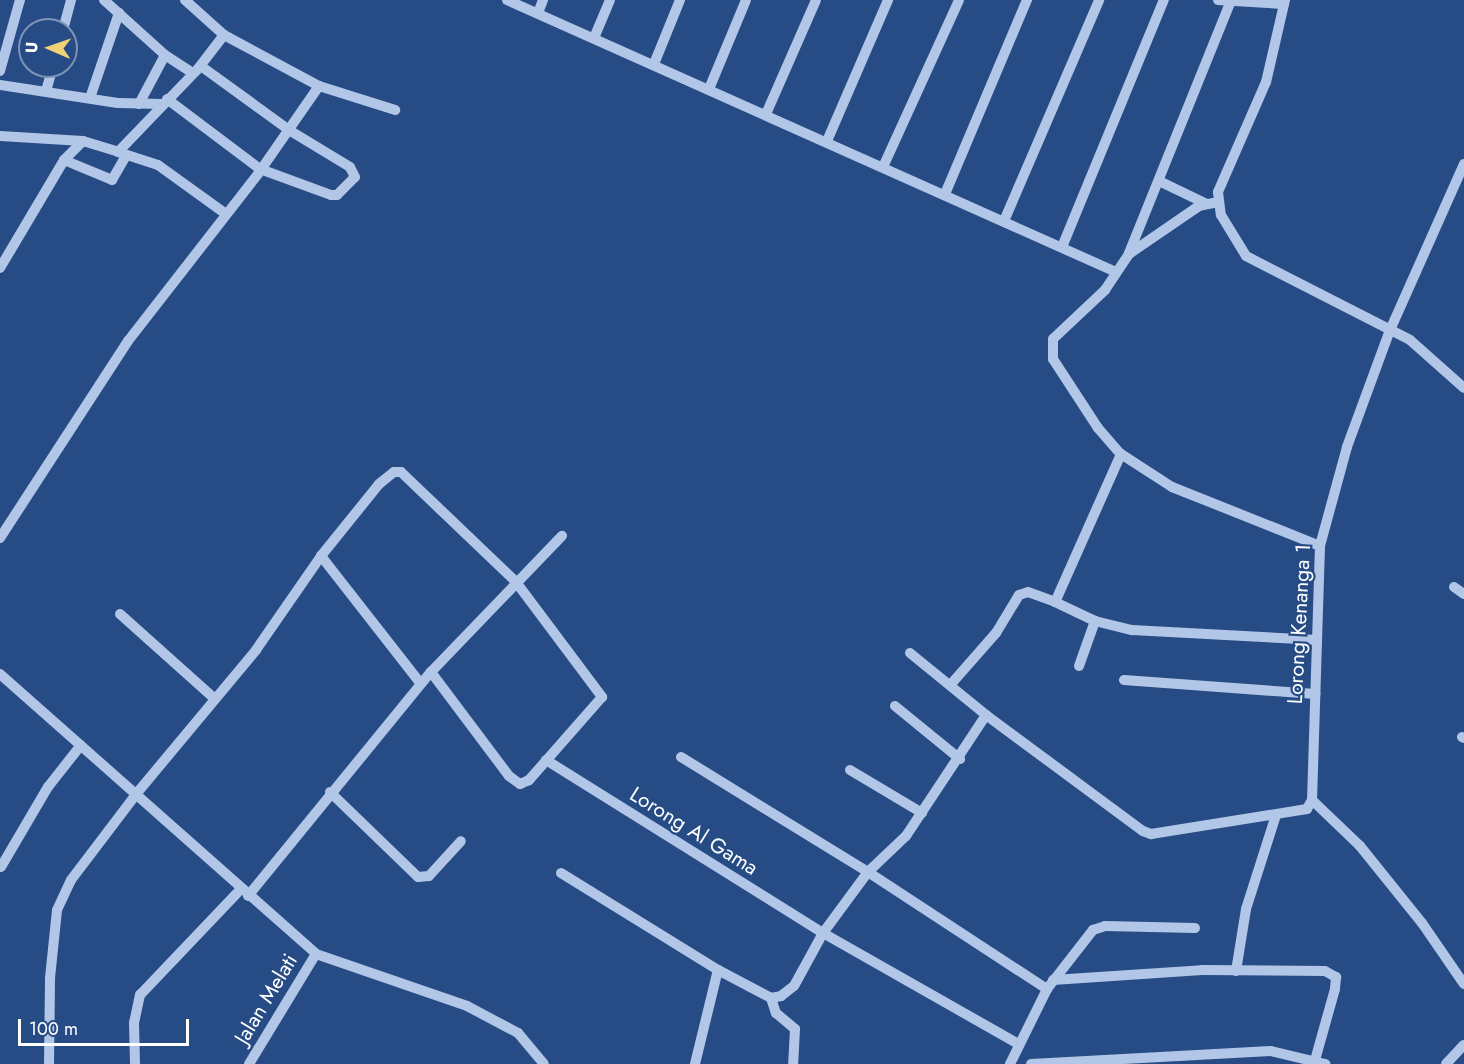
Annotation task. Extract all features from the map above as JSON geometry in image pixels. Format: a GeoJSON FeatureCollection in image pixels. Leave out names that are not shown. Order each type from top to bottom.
{"type":"FeatureCollection","features":[{"type":"Feature","properties":{"kind":"street"},"geometry":{"type":"LineString","coordinates":[[0,71],[20,0]]}},
{"type":"Feature","properties":{"kind":"street"},"geometry":{"type":"LineString","coordinates":[[66,18],[71,0]]}},
{"type":"Feature","properties":{"kind":"street"},"geometry":{"type":"LineString","coordinates":[[0,85],[139,104],[164,101],[260,169],[331,195],[337,195],[356,177],[350,167],[197,70],[165,55],[104,0]]}},
{"type":"Feature","properties":{"kind":"street"},"geometry":{"type":"LineString","coordinates":[[185,0],[224,35],[319,86],[395,110]]}},
{"type":"Feature","properties":{"kind":"street"},"geometry":{"type":"LineString","coordinates":[[507,0],[1116,272]]}},
{"type":"Feature","properties":{"kind":"street"},"geometry":{"type":"LineString","coordinates":[[538,14],[543,0]]}},
{"type":"Feature","properties":{"kind":"street"},"geometry":{"type":"LineString","coordinates":[[594,38],[610,0]]}},
{"type":"Feature","properties":{"kind":"street"},"geometry":{"type":"LineString","coordinates":[[654,64],[680,0]]}},
{"type":"Feature","properties":{"kind":"street"},"geometry":{"type":"LineString","coordinates":[[710,89],[746,0]]}},
{"type":"Feature","properties":{"kind":"street"},"geometry":{"type":"LineString","coordinates":[[766,114],[816,0]]}},
{"type":"Feature","properties":{"kind":"street"},"geometry":{"type":"LineString","coordinates":[[826,141],[888,0]]}},
{"type":"Feature","properties":{"kind":"street"},"geometry":{"type":"LineString","coordinates":[[883,167],[959,0]]}},
{"type":"Feature","properties":{"kind":"street"},"geometry":{"type":"LineString","coordinates":[[945,194],[1026,0]]}},
{"type":"Feature","properties":{"kind":"street"},"geometry":{"type":"LineString","coordinates":[[1004,221],[1099,0]]}},
{"type":"Feature","properties":{"kind":"street"},"geometry":{"type":"LineString","coordinates":[[1062,247],[1164,0]]}},
{"type":"Feature","properties":{"kind":"street"},"geometry":{"type":"LineString","coordinates":[[1129,254],[1213,203],[1266,82],[1285,2],[1218,0]]}},
{"type":"Feature","properties":{"kind":"street"},"geometry":{"type":"LineString","coordinates":[[1232,1],[1129,254],[1105,290],[1053,339],[1051,347],[1062,377],[1121,454],[1172,487],[1320,546]]}},
{"type":"Feature","properties":{"kind":"street"},"geometry":{"type":"LineString","coordinates":[[90,98],[119,13]]}},
{"type":"Feature","properties":{"kind":"street"},"geometry":{"type":"LineString","coordinates":[[64,160],[112,180],[122,154],[164,101],[197,70],[224,35]]}},
{"type":"Feature","properties":{"kind":"street"},"geometry":{"type":"LineString","coordinates":[[139,104],[165,55]]}},
{"type":"Feature","properties":{"kind":"street"},"geometry":{"type":"LineString","coordinates":[[46,91],[50,78]]}},
{"type":"Feature","properties":{"kind":"street"},"geometry":{"type":"LineString","coordinates":[[0,538],[128,341],[260,169],[319,86]]}},
{"type":"Feature","properties":{"kind":"street"},"geometry":{"type":"LineString","coordinates":[[0,136],[83,141],[158,165],[226,214]]}},
{"type":"Feature","properties":{"kind":"street"},"geometry":{"type":"LineString","coordinates":[[0,267],[64,160],[83,141]]}},
{"type":"Feature","properties":{"kind":"street","name":"Lorong Kenanga 1"},"geometry":{"type":"LineString","coordinates":[[1312,800],[1314,640],[1320,546],[1347,447],[1390,330],[1464,164]]}},
{"type":"Feature","properties":{"kind":"street"},"geometry":{"type":"LineString","coordinates":[[1159,181],[1213,203],[1232,237],[1246,256],[1410,340],[1464,388]]}},
{"type":"Feature","properties":{"kind":"street"},"geometry":{"type":"LineString","coordinates":[[1055,602],[1121,454]]}},
{"type":"Feature","properties":{"kind":"street"},"geometry":{"type":"LineString","coordinates":[[48,1064],[50,978],[57,910],[71,880],[137,793],[255,650],[321,556],[389,474],[401,472],[516,582],[603,695],[529,780],[520,784],[514,781],[432,672]]}},
{"type":"Feature","properties":{"kind":"street"},"geometry":{"type":"LineString","coordinates":[[135,1064],[134,1023],[140,994],[244,892],[432,672],[562,536]]}},
{"type":"Feature","properties":{"kind":"street"},"geometry":{"type":"LineString","coordinates":[[321,556],[422,684]]}},
{"type":"Feature","properties":{"kind":"street"},"geometry":{"type":"LineString","coordinates":[[1454,587],[1464,594]]}},
{"type":"Feature","properties":{"kind":"street"},"geometry":{"type":"LineString","coordinates":[[952,683],[996,633],[1018,595],[1028,592],[1095,621],[1132,630],[1314,640]]}},
{"type":"Feature","properties":{"kind":"street"},"geometry":{"type":"LineString","coordinates":[[120,614],[215,699]]}},
{"type":"Feature","properties":{"kind":"street"},"geometry":{"type":"LineString","coordinates":[[1079,666],[1095,621]]}},
{"type":"Feature","properties":{"kind":"street"},"geometry":{"type":"LineString","coordinates":[[910,653],[952,683],[986,715],[1143,831],[1151,834],[1307,809],[1312,800],[1360,846],[1422,923],[1464,984]]}},
{"type":"Feature","properties":{"kind":"street"},"geometry":{"type":"LineString","coordinates":[[0,674],[316,954],[467,1006],[518,1033],[544,1064]]}},
{"type":"Feature","properties":{"kind":"street"},"geometry":{"type":"LineString","coordinates":[[1124,680],[1315,694]]}},
{"type":"Feature","properties":{"kind":"street"},"geometry":{"type":"LineString","coordinates":[[895,706],[960,759]]}},
{"type":"Feature","properties":{"kind":"street"},"geometry":{"type":"LineString","coordinates":[[771,998],[794,986],[823,933],[868,872],[906,836],[960,759],[986,715]]}},
{"type":"Feature","properties":{"kind":"street"},"geometry":{"type":"LineString","coordinates":[[1,867],[48,787],[81,745]]}},
{"type":"Feature","properties":{"kind":"street"},"geometry":{"type":"LineString","coordinates":[[681,757],[1050,985],[1236,971],[1325,971],[1336,977],[1320,1062],[1270,1051],[1031,1064]]}},
{"type":"Feature","properties":{"kind":"street","name":"Lorong Al Gama"},"geometry":{"type":"LineString","coordinates":[[546,760],[823,933],[1018,1044]]}},
{"type":"Feature","properties":{"kind":"street"},"geometry":{"type":"LineString","coordinates":[[850,770],[922,813]]}},
{"type":"Feature","properties":{"kind":"street"},"geometry":{"type":"LineString","coordinates":[[330,792],[418,877],[429,876],[461,841]]}},
{"type":"Feature","properties":{"kind":"street"},"geometry":{"type":"LineString","coordinates":[[1236,971],[1246,909],[1276,815]]}},
{"type":"Feature","properties":{"kind":"street"},"geometry":{"type":"LineString","coordinates":[[561,873],[718,970],[771,998],[779,1018],[795,1029],[793,1064]]}},
{"type":"Feature","properties":{"kind":"street"},"geometry":{"type":"LineString","coordinates":[[1010,1064],[1018,1044],[1050,985],[1093,930],[1105,926],[1195,928]]}},
{"type":"Feature","properties":{"kind":"street","name":"Jalan Melati"},"geometry":{"type":"LineString","coordinates":[[249,1064],[316,954]]}},
{"type":"Feature","properties":{"kind":"street"},"geometry":{"type":"LineString","coordinates":[[694,1064],[718,970]]}},
{"type":"Feature","properties":{"kind":"street"},"geometry":{"type":"LineString","coordinates":[[1446,1064],[1464,1045]]}}]}
